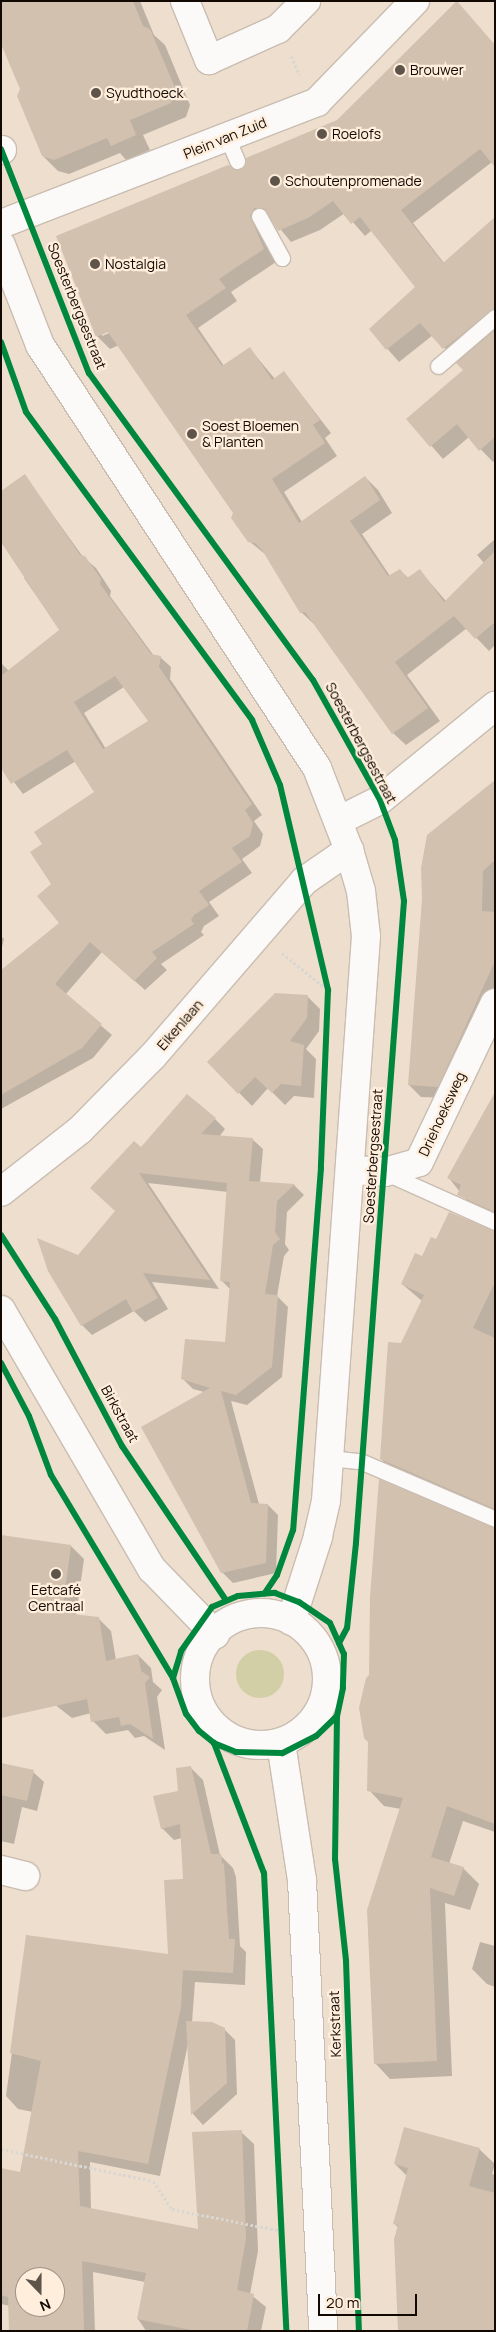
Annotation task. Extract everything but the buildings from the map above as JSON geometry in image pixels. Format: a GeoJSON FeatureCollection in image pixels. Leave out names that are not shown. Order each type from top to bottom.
{"type":"FeatureCollection","features":[{"type":"Feature","properties":{"kind":"street"},"geometry":{"type":"LineString","coordinates":[[185,1],[209,60],[278,29],[306,1]]}},
{"type":"Feature","properties":{"kind":"street","name":"Plein van Zuid"},"geometry":{"type":"LineString","coordinates":[[1,224],[232,149],[317,102],[415,1]]}},
{"type":"Feature","properties":{"kind":"street","name":"Soesterbergsestraat"},"geometry":{"type":"LineString","coordinates":[[1,245],[40,344],[280,708],[317,768],[349,850],[361,891],[366,936],[329,1458],[318,1537],[291,1621]]}},
{"type":"Feature","properties":{"kind":"street"},"geometry":{"type":"LineString","coordinates":[[338,821],[380,800],[495,706]]}},
{"type":"Feature","properties":{"kind":"street","name":"Eikenlaan"},"geometry":{"type":"LineString","coordinates":[[1,1192],[80,1130],[152,1056],[304,881],[349,850]]}},
{"type":"Feature","properties":{"kind":"street","name":"Driehoeksweg"},"geometry":{"type":"LineString","coordinates":[[350,1170],[385,1172],[419,1162],[495,1003]]}},
{"type":"Feature","properties":{"kind":"street"},"geometry":{"type":"LineString","coordinates":[[1,1310],[152,1568],[214,1634]]}},
{"type":"Feature","properties":{"kind":"street"},"geometry":{"type":"LineString","coordinates":[[257,1614],[277,1615],[291,1621],[312,1637],[323,1655],[328,1677],[325,1698],[316,1718],[300,1733],[281,1743],[260,1745],[240,1742],[222,1733],[208,1719],[199,1701],[196,1681],[198,1661],[214,1634],[237,1618],[257,1614]]}},
{"type":"Feature","properties":{"kind":"street","name":"Kerkstraat"},"geometry":{"type":"LineString","coordinates":[[281,1743],[302,1880],[323,2331]]}},
{"type":"Feature","properties":{"kind":"lane"},"geometry":{"type":"LineString","coordinates":[[259,216],[282,258]]}},
{"type":"Feature","properties":{"kind":"lane"},"geometry":{"type":"LineString","coordinates":[[438,366],[495,317]]}},
{"type":"Feature","properties":{"kind":"lane","name":"Soesterbergsestraat"},"geometry":{"type":"LineString","coordinates":[[385,1172],[495,1222]]}},
{"type":"Feature","properties":{"kind":"lane"},"geometry":{"type":"LineString","coordinates":[[329,1458],[360,1461],[495,1519]]}},
{"type":"Feature","properties":{"kind":"path"},"geometry":{"type":"LineString","coordinates":[[259,934],[328,990]]}},
{"type":"Feature","properties":{"kind":"path"},"geometry":{"type":"LineString","coordinates":[[324,972],[328,1000]]}},
{"type":"Feature","properties":{"kind":"path"},"geometry":{"type":"LineString","coordinates":[[1,2149],[153,2180],[172,2209],[282,2232]]}},
{"type":"Feature","properties":{"kind":"path"},"geometry":{"type":"LineString","coordinates":[[281,2222],[282,2241]]}},
{"type":"Feature","properties":{"kind":"shaded area"},"geometry":{"type":"Polygon","coordinates":[[[255,1650],[265,1650],[277,1657],[284,1669],[284,1679],[277,1691],[265,1698],[255,1698],[247,1694],[240,1687],[236,1679],[236,1669],[240,1661],[247,1654],[255,1650]]]}},
{"type":"Feature","properties":{"kind":"cycle path"},"geometry":{"type":"LineString","coordinates":[[1,149],[89,373],[313,680],[380,800],[395,840],[404,901],[356,1543],[347,1628],[339,1643]]}},
{"type":"Feature","properties":{"kind":"cycle path"},"geometry":{"type":"LineString","coordinates":[[1,342],[26,412],[252,720],[280,785],[328,990],[321,1168],[293,1530],[277,1575],[265,1593]]}},
{"type":"Feature","properties":{"kind":"cycle path","name":"Birkstraat"},"geometry":{"type":"LineString","coordinates":[[1,1235],[55,1319],[122,1446],[226,1600]]}},
{"type":"Feature","properties":{"kind":"cycle path"},"geometry":{"type":"LineString","coordinates":[[1,1363],[29,1416],[51,1475],[173,1678]]}},
{"type":"Feature","properties":{"kind":"cycle path"},"geometry":{"type":"LineString","coordinates":[[275,1593],[299,1602],[330,1623],[344,1654],[343,1688],[337,1716],[316,1736],[282,1753],[236,1752],[214,1743],[199,1731],[186,1714],[173,1678],[181,1651],[212,1607],[238,1596],[275,1593]]}},
{"type":"Feature","properties":{"kind":"cycle path"},"geometry":{"type":"LineString","coordinates":[[337,1716],[335,1859],[346,1961],[359,2331]]}},
{"type":"Feature","properties":{"kind":"cycle path"},"geometry":{"type":"LineString","coordinates":[[214,1743],[264,1873],[286,2331]]}},
{"type":"Feature","properties":{"kind":"place","name":"Brouwer"},"geometry":{"type":"Point","coordinates":[400,70]}},
{"type":"Feature","properties":{"kind":"place","name":"Syudthoeck"},"geometry":{"type":"Point","coordinates":[96,93]}},
{"type":"Feature","properties":{"kind":"place","name":"Roelofs"},"geometry":{"type":"Point","coordinates":[322,134]}},
{"type":"Feature","properties":{"kind":"place","name":"Schoutenpromenade"},"geometry":{"type":"Point","coordinates":[275,181]}},
{"type":"Feature","properties":{"kind":"place","name":"Nostalgia"},"geometry":{"type":"Point","coordinates":[95,264]}},
{"type":"Feature","properties":{"kind":"place","name":"Soest Bloemen & Planten"},"geometry":{"type":"Point","coordinates":[192,434]}},
{"type":"Feature","properties":{"kind":"place","name":"Eetcafé Centraal"},"geometry":{"type":"Point","coordinates":[56,1574]}}]}
